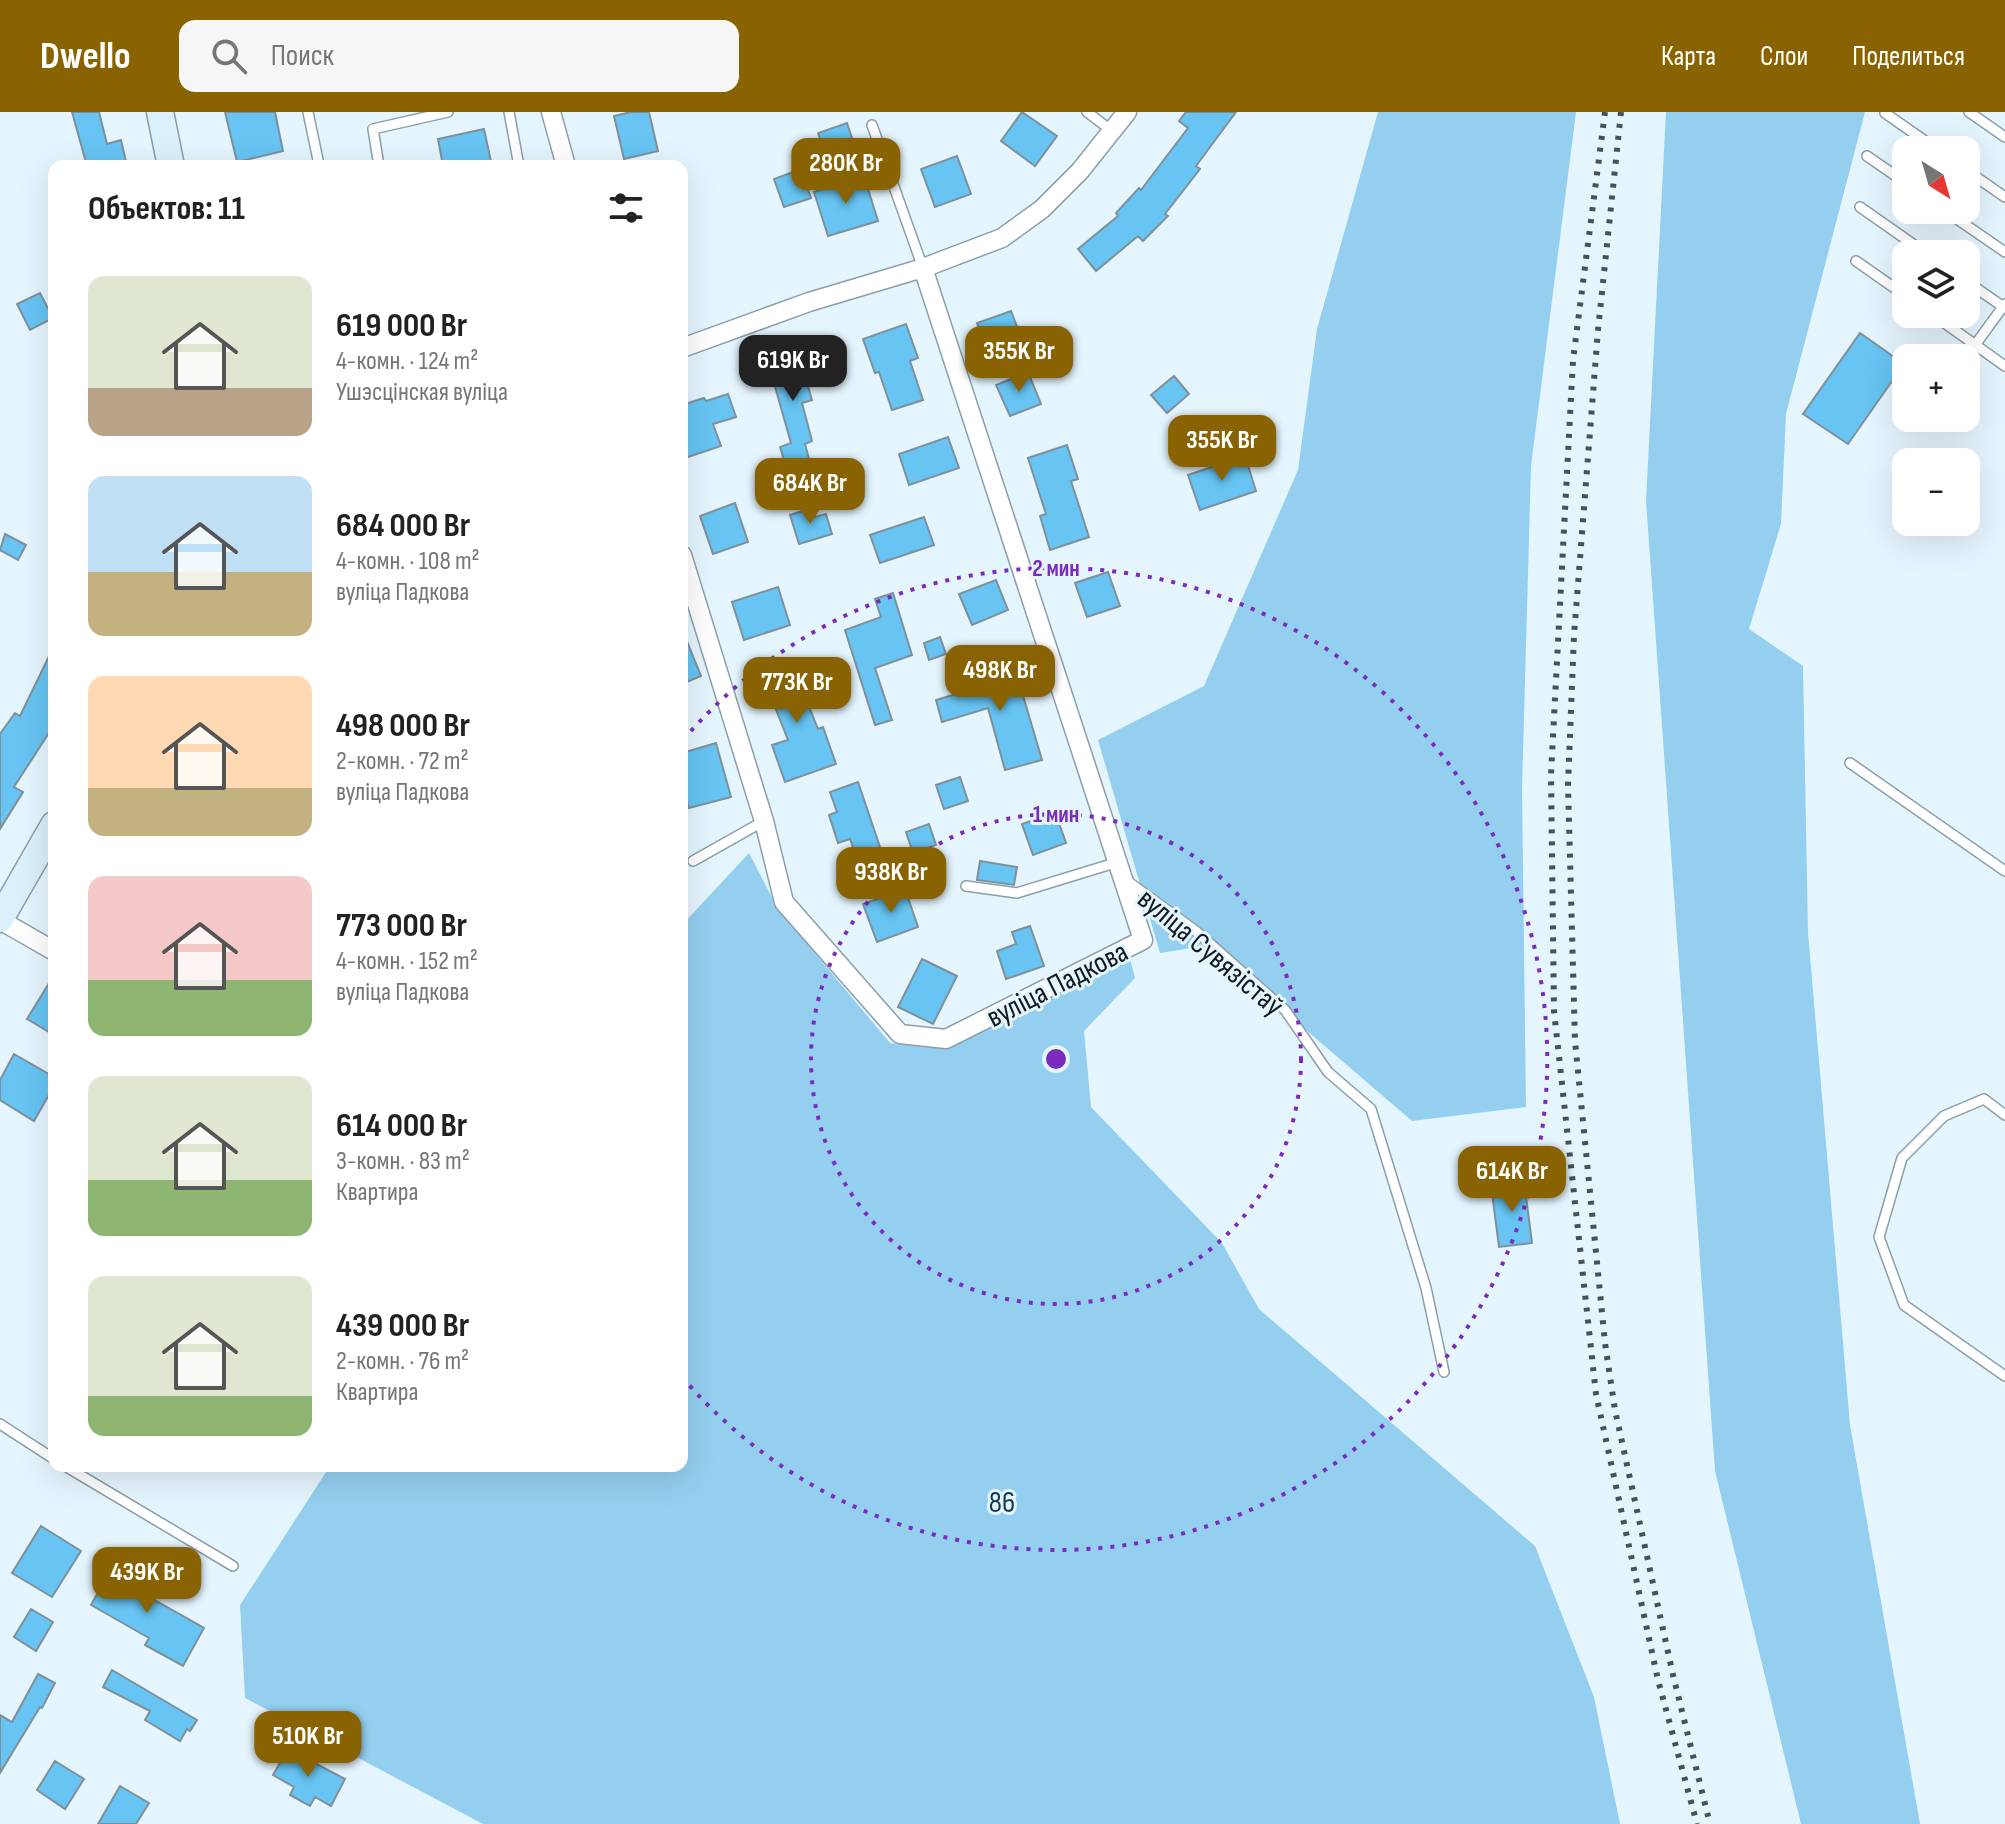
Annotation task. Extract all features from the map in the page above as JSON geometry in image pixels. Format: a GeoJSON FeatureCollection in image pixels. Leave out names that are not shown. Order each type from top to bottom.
{"type":"FeatureCollection","features":[{"type":"Feature","properties":{"kind":"street"},"geometry":{"type":"LineString","coordinates":[[160,112],[170,160]]}},
{"type":"Feature","properties":{"kind":"street"},"geometry":{"type":"LineString","coordinates":[[551,112],[564,160]]}},
{"type":"Feature","properties":{"kind":"street"},"geometry":{"type":"LineString","coordinates":[[688,346],[809,302],[923,268],[1002,238],[1023,225],[1080,171],[1127,112]]}},
{"type":"Feature","properties":{"kind":"street","name":"вуліца Падкова"},"geometry":{"type":"LineString","coordinates":[[688,574],[764,821],[784,902],[900,1034],[946,1039],[1143,940],[923,268]]}},
{"type":"Feature","properties":{"kind":"street"},"geometry":{"type":"LineString","coordinates":[[48,836],[0,920],[48,948]]}},
{"type":"Feature","properties":{"kind":"lane"},"geometry":{"type":"LineString","coordinates":[[308,112],[318,160]]}},
{"type":"Feature","properties":{"kind":"lane"},"geometry":{"type":"LineString","coordinates":[[378,160],[373,129],[448,112]]}},
{"type":"Feature","properties":{"kind":"lane"},"geometry":{"type":"LineString","coordinates":[[509,112],[518,160]]}},
{"type":"Feature","properties":{"kind":"lane"},"geometry":{"type":"LineString","coordinates":[[1087,112],[1112,131]]}},
{"type":"Feature","properties":{"kind":"lane"},"geometry":{"type":"LineString","coordinates":[[1969,112],[2005,137]]}},
{"type":"Feature","properties":{"kind":"lane"},"geometry":{"type":"LineString","coordinates":[[1885,113],[1918,136]]}},
{"type":"Feature","properties":{"kind":"lane"},"geometry":{"type":"LineString","coordinates":[[872,125],[923,268]]}},
{"type":"Feature","properties":{"kind":"lane"},"geometry":{"type":"LineString","coordinates":[[1867,156],[1892,173]]}},
{"type":"Feature","properties":{"kind":"lane"},"geometry":{"type":"LineString","coordinates":[[1980,180],[2005,197]]}},
{"type":"Feature","properties":{"kind":"lane"},"geometry":{"type":"LineString","coordinates":[[1860,207],[1907,240]]}},
{"type":"Feature","properties":{"kind":"lane"},"geometry":{"type":"LineString","coordinates":[[1964,224],[2005,252]]}},
{"type":"Feature","properties":{"kind":"lane"},"geometry":{"type":"LineString","coordinates":[[1856,261],[1892,286]]}},
{"type":"Feature","properties":{"kind":"lane"},"geometry":{"type":"LineString","coordinates":[[1976,344],[2004,306],[1980,290]]}},
{"type":"Feature","properties":{"kind":"lane"},"geometry":{"type":"LineString","coordinates":[[1951,328],[1974,344]]}},
{"type":"Feature","properties":{"kind":"lane"},"geometry":{"type":"LineString","coordinates":[[1980,348],[2005,366]]}},
{"type":"Feature","properties":{"kind":"lane"},"geometry":{"type":"LineString","coordinates":[[1850,763],[2005,871]]}},
{"type":"Feature","properties":{"kind":"lane"},"geometry":{"type":"LineString","coordinates":[[693,861],[764,821]]}},
{"type":"Feature","properties":{"kind":"lane"},"geometry":{"type":"LineString","coordinates":[[966,886],[1017,893],[1121,870]]}},
{"type":"Feature","properties":{"kind":"lane","name":"вуліца Сувязістаў"},"geometry":{"type":"LineString","coordinates":[[1121,870],[1285,1010],[1328,1072],[1371,1109],[1426,1288],[1444,1372]]}},
{"type":"Feature","properties":{"kind":"lane"},"geometry":{"type":"LineString","coordinates":[[2005,1115],[1984,1099],[1944,1116],[1902,1158],[1879,1237],[1904,1305],[2005,1376]]}},
{"type":"Feature","properties":{"kind":"lane"},"geometry":{"type":"LineString","coordinates":[[0,1424],[48,1455]]}},
{"type":"Feature","properties":{"kind":"lane"},"geometry":{"type":"LineString","coordinates":[[75,1472],[233,1566]]}},
{"type":"Feature","properties":{"kind":"green space"},"geometry":{"type":"Polygon","coordinates":[[[1378,112],[1576,112],[1531,466],[1522,789],[1526,1107],[1412,1121],[1242,975],[1198,947],[1160,953],[1098,740],[1204,686],[1298,470],[1317,329],[1378,112]]]}},
{"type":"Feature","properties":{"kind":"green space"},"geometry":{"type":"Polygon","coordinates":[[[1666,112],[1865,112],[1786,414],[1781,524],[1749,629],[1803,666],[1808,932],[1850,1425],[1920,1824],[1801,1824],[1715,1471],[1646,501],[1666,112]]]}},
{"type":"Feature","properties":{"kind":"green space","name":"86"},"geometry":{"type":"Polygon","coordinates":[[[749,853],[778,909],[890,1043],[946,1049],[1129,955],[1135,978],[1084,1031],[1091,1107],[1222,1243],[1259,1309],[1535,1546],[1594,1697],[1620,1824],[483,1824],[245,1698],[240,1605],[326,1472],[688,1472],[688,919],[749,853]]]}},
{"type":"Feature","properties":{"kind":"building"},"geometry":{"type":"Polygon","coordinates":[[[72,112],[99,112],[107,144],[121,140],[126,160],[85,160],[72,112]]]}},
{"type":"Feature","properties":{"kind":"building"},"geometry":{"type":"Polygon","coordinates":[[[225,112],[275,112],[283,151],[237,160],[225,112]]]}},
{"type":"Feature","properties":{"kind":"building"},"geometry":{"type":"Polygon","coordinates":[[[649,112],[658,151],[624,159],[614,116],[649,112]]]}},
{"type":"Feature","properties":{"kind":"building"},"geometry":{"type":"Polygon","coordinates":[[[1022,112],[1057,136],[1035,166],[1001,141],[1022,112]]]}},
{"type":"Feature","properties":{"kind":"building"},"geometry":{"type":"Polygon","coordinates":[[[1186,112],[1236,112],[1196,166],[1200,169],[1165,214],[1168,216],[1143,241],[1138,236],[1096,271],[1078,249],[1118,216],[1116,213],[1139,188],[1141,190],[1188,128],[1179,121],[1186,112]]]}},
{"type":"Feature","properties":{"kind":"building"},"geometry":{"type":"Polygon","coordinates":[[[847,123],[854,144],[825,154],[818,133],[847,123]]]}},
{"type":"Feature","properties":{"kind":"building"},"geometry":{"type":"Polygon","coordinates":[[[484,129],[491,160],[442,160],[438,139],[484,129]]]}},
{"type":"Feature","properties":{"kind":"building"},"geometry":{"type":"Polygon","coordinates":[[[957,156],[971,194],[935,207],[921,169],[957,156]]]}},
{"type":"Feature","properties":{"kind":"building"},"geometry":{"type":"Polygon","coordinates":[[[801,169],[811,198],[784,207],[774,179],[801,169]]]}},
{"type":"Feature","properties":{"kind":"building"},"geometry":{"type":"Polygon","coordinates":[[[864,176],[878,221],[828,236],[814,192],[864,176]]]}},
{"type":"Feature","properties":{"kind":"building"},"geometry":{"type":"Polygon","coordinates":[[[40,293],[48,308],[48,321],[30,330],[17,304],[40,293]]]}},
{"type":"Feature","properties":{"kind":"building"},"geometry":{"type":"Polygon","coordinates":[[[1011,311],[1023,342],[989,354],[977,323],[1011,311]]]}},
{"type":"Feature","properties":{"kind":"building"},"geometry":{"type":"Polygon","coordinates":[[[906,324],[918,358],[910,361],[923,400],[892,410],[863,339],[906,324]]]}},
{"type":"Feature","properties":{"kind":"building"},"geometry":{"type":"Polygon","coordinates":[[[1860,333],[1892,356],[1892,381],[1848,444],[1803,414],[1860,333]]]}},
{"type":"Feature","properties":{"kind":"building"},"geometry":{"type":"Polygon","coordinates":[[[813,350],[817,365],[803,369],[812,400],[802,403],[812,441],[805,444],[810,462],[787,470],[780,447],[791,443],[772,376],[765,378],[761,364],[813,350]]]}},
{"type":"Feature","properties":{"kind":"building"},"geometry":{"type":"Polygon","coordinates":[[[1028,372],[1041,404],[1010,416],[996,385],[1028,372]]]}},
{"type":"Feature","properties":{"kind":"building"},"geometry":{"type":"Polygon","coordinates":[[[1174,376],[1189,394],[1167,413],[1151,395],[1174,376]]]}},
{"type":"Feature","properties":{"kind":"building"},"geometry":{"type":"Polygon","coordinates":[[[728,394],[736,417],[713,424],[721,446],[688,457],[688,403],[704,398],[706,401],[728,394]]]}},
{"type":"Feature","properties":{"kind":"building"},"geometry":{"type":"Polygon","coordinates":[[[948,437],[959,468],[909,485],[899,454],[948,437]]]}},
{"type":"Feature","properties":{"kind":"building"},"geometry":{"type":"Polygon","coordinates":[[[1067,445],[1078,479],[1071,481],[1089,537],[1050,550],[1040,516],[1046,514],[1028,458],[1067,445]]]}},
{"type":"Feature","properties":{"kind":"building"},"geometry":{"type":"Polygon","coordinates":[[[1245,456],[1256,491],[1200,510],[1188,475],[1245,456]]]}},
{"type":"Feature","properties":{"kind":"building"},"geometry":{"type":"Polygon","coordinates":[[[735,503],[748,542],[713,554],[700,516],[735,503]]]}},
{"type":"Feature","properties":{"kind":"building"},"geometry":{"type":"Polygon","coordinates":[[[812,508],[815,517],[826,514],[832,534],[799,544],[790,515],[812,508]]]}},
{"type":"Feature","properties":{"kind":"building"},"geometry":{"type":"Polygon","coordinates":[[[924,517],[934,545],[880,563],[870,535],[924,517]]]}},
{"type":"Feature","properties":{"kind":"building"},"geometry":{"type":"Polygon","coordinates":[[[5,534],[26,545],[18,560],[0,550],[5,534]]]}},
{"type":"Feature","properties":{"kind":"building"},"geometry":{"type":"Polygon","coordinates":[[[1108,572],[1120,606],[1087,617],[1075,583],[1108,572]]]}},
{"type":"Feature","properties":{"kind":"building"},"geometry":{"type":"Polygon","coordinates":[[[996,580],[1008,610],[972,625],[959,594],[996,580]]]}},
{"type":"Feature","properties":{"kind":"building"},"geometry":{"type":"Polygon","coordinates":[[[778,587],[790,625],[744,640],[732,602],[778,587]]]}},
{"type":"Feature","properties":{"kind":"building"},"geometry":{"type":"Polygon","coordinates":[[[893,593],[912,655],[875,668],[892,720],[875,725],[845,630],[881,617],[875,599],[893,593]]]}},
{"type":"Feature","properties":{"kind":"building"},"geometry":{"type":"Polygon","coordinates":[[[940,637],[946,654],[929,660],[924,643],[940,637]]]}},
{"type":"Feature","properties":{"kind":"building"},"geometry":{"type":"Polygon","coordinates":[[[688,644],[701,676],[688,681],[688,644]]]}},
{"type":"Feature","properties":{"kind":"building"},"geometry":{"type":"Polygon","coordinates":[[[48,658],[48,734],[14,787],[23,792],[0,829],[0,734],[15,713],[20,716],[48,658]]]}},
{"type":"Feature","properties":{"kind":"building"},"geometry":{"type":"Polygon","coordinates":[[[801,662],[812,691],[804,694],[818,729],[823,727],[836,764],[785,782],[772,745],[788,740],[769,692],[765,694],[759,679],[801,662]]]}},
{"type":"Feature","properties":{"kind":"building"},"geometry":{"type":"Polygon","coordinates":[[[1018,662],[1027,691],[1022,692],[1042,760],[1005,770],[988,708],[942,722],[936,700],[983,686],[979,675],[1018,662]]]}},
{"type":"Feature","properties":{"kind":"building"},"geometry":{"type":"Polygon","coordinates":[[[716,743],[731,797],[689,808],[688,751],[716,743]]]}},
{"type":"Feature","properties":{"kind":"building"},"geometry":{"type":"Polygon","coordinates":[[[960,777],[968,801],[944,809],[936,785],[960,777]]]}},
{"type":"Feature","properties":{"kind":"building"},"geometry":{"type":"Polygon","coordinates":[[[858,782],[880,847],[856,856],[850,839],[838,843],[829,815],[837,812],[830,792],[858,782]]]}},
{"type":"Feature","properties":{"kind":"building"},"geometry":{"type":"Polygon","coordinates":[[[1055,812],[1066,843],[1033,855],[1022,824],[1055,812]]]}},
{"type":"Feature","properties":{"kind":"building"},"geometry":{"type":"Polygon","coordinates":[[[929,824],[936,845],[913,853],[906,832],[929,824]]]}},
{"type":"Feature","properties":{"kind":"building"},"geometry":{"type":"Polygon","coordinates":[[[980,861],[1017,867],[1014,885],[977,880],[980,861]]]}},
{"type":"Feature","properties":{"kind":"building"},"geometry":{"type":"Polygon","coordinates":[[[905,889],[918,927],[877,942],[863,904],[905,889]]]}},
{"type":"Feature","properties":{"kind":"building"},"geometry":{"type":"Polygon","coordinates":[[[1030,926],[1044,966],[1006,979],[997,951],[1016,944],[1012,932],[1030,926]]]}},
{"type":"Feature","properties":{"kind":"building"},"geometry":{"type":"Polygon","coordinates":[[[922,959],[957,976],[933,1024],[898,1007],[922,959]]]}},
{"type":"Feature","properties":{"kind":"building"},"geometry":{"type":"Polygon","coordinates":[[[48,985],[48,1031],[27,1019],[48,985]]]}},
{"type":"Feature","properties":{"kind":"building"},"geometry":{"type":"Polygon","coordinates":[[[14,1054],[48,1074],[48,1096],[34,1121],[0,1100],[0,1080],[14,1054]]]}},
{"type":"Feature","properties":{"kind":"building"},"geometry":{"type":"Polygon","coordinates":[[[1524,1181],[1532,1243],[1499,1247],[1491,1185],[1524,1181]]]}},
{"type":"Feature","properties":{"kind":"building"},"geometry":{"type":"Polygon","coordinates":[[[41,1526],[81,1551],[52,1597],[12,1573],[41,1526]]]}},
{"type":"Feature","properties":{"kind":"building"},"geometry":{"type":"Polygon","coordinates":[[[115,1563],[150,1583],[144,1594],[204,1628],[183,1666],[145,1645],[149,1638],[91,1605],[115,1563]]]}},
{"type":"Feature","properties":{"kind":"building"},"geometry":{"type":"Polygon","coordinates":[[[31,1609],[53,1622],[36,1651],[14,1637],[31,1609]]]}},
{"type":"Feature","properties":{"kind":"building"},"geometry":{"type":"Polygon","coordinates":[[[112,1670],[197,1720],[190,1731],[187,1729],[180,1741],[145,1720],[150,1711],[103,1687],[112,1670]]]}},
{"type":"Feature","properties":{"kind":"building"},"geometry":{"type":"Polygon","coordinates":[[[38,1674],[55,1683],[0,1773],[0,1715],[12,1722],[38,1674]]]}},
{"type":"Feature","properties":{"kind":"building"},"geometry":{"type":"Polygon","coordinates":[[[288,1749],[345,1779],[331,1806],[315,1797],[310,1806],[290,1795],[294,1787],[273,1775],[288,1749]]]}},
{"type":"Feature","properties":{"kind":"building"},"geometry":{"type":"Polygon","coordinates":[[[55,1761],[84,1779],[65,1809],[37,1790],[55,1761]]]}},
{"type":"Feature","properties":{"kind":"building"},"geometry":{"type":"Polygon","coordinates":[[[120,1786],[149,1803],[136,1824],[98,1824],[120,1786]]]}},
{"type":"Feature","properties":{"kind":"railway"},"geometry":{"type":"LineString","coordinates":[[1605,112],[1573,360],[1551,774],[1554,1011],[1596,1394],[1658,1680],[1697,1824]]}},
{"type":"Feature","properties":{"kind":"railway"},"geometry":{"type":"LineString","coordinates":[[1621,112],[1598,330],[1574,635],[1568,785],[1575,1041],[1605,1343],[1615,1410],[1673,1675],[1710,1824]]}}]}
